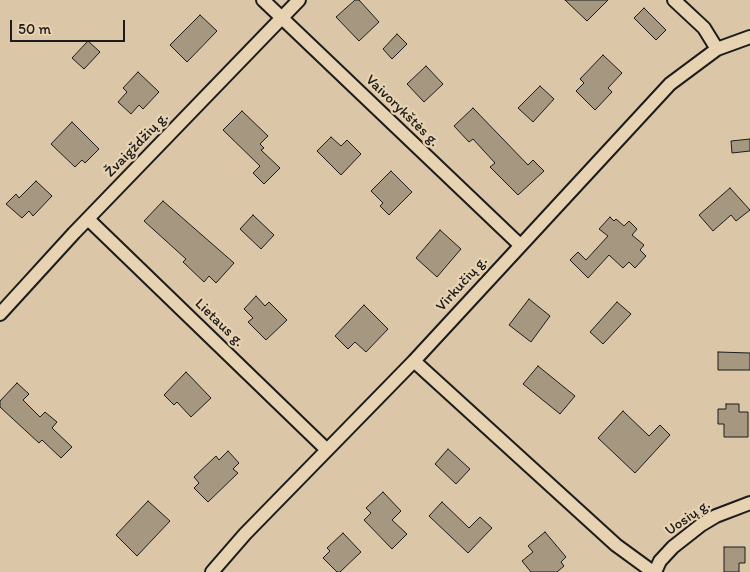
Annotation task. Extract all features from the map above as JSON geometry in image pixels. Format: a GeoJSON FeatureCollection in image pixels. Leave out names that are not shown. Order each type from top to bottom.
{"type":"FeatureCollection","features":[{"type":"Feature","properties":{"kind":"street","name":"Vaivorykštės g."},"geometry":{"type":"LineString","coordinates":[[263,0],[520,245]]}},
{"type":"Feature","properties":{"kind":"street","name":"Žvaigždžių g."},"geometry":{"type":"LineString","coordinates":[[0,314],[88,219],[299,0]]}},
{"type":"Feature","properties":{"kind":"street"},"geometry":{"type":"LineString","coordinates":[[674,0],[704,28],[717,49]]}},
{"type":"Feature","properties":{"kind":"street","name":"Virkučių g."},"geometry":{"type":"LineString","coordinates":[[212,572],[414,361],[670,84],[717,49],[750,37]]}},
{"type":"Feature","properties":{"kind":"street","name":"Lietaus g."},"geometry":{"type":"LineString","coordinates":[[88,219],[327,450]]}},
{"type":"Feature","properties":{"kind":"street"},"geometry":{"type":"LineString","coordinates":[[414,361],[616,544],[654,572]]}},
{"type":"Feature","properties":{"kind":"street","name":"Uosių g."},"geometry":{"type":"LineString","coordinates":[[654,572],[660,561],[693,531],[716,516],[750,502]]}},
{"type":"Feature","properties":{"kind":"building"},"geometry":{"type":"Polygon","coordinates":[[[355,0],[359,0],[379,22],[359,41],[336,17],[355,0]]]}},
{"type":"Feature","properties":{"kind":"building"},"geometry":{"type":"Polygon","coordinates":[[[565,0],[608,0],[587,21],[565,0]]]}},
{"type":"Feature","properties":{"kind":"building"},"geometry":{"type":"Polygon","coordinates":[[[644,8],[666,30],[656,40],[634,18],[644,8]]]}},
{"type":"Feature","properties":{"kind":"building"},"geometry":{"type":"Polygon","coordinates":[[[200,15],[217,31],[187,62],[170,45],[200,15]]]}},
{"type":"Feature","properties":{"kind":"building"},"geometry":{"type":"Polygon","coordinates":[[[397,34],[407,44],[392,59],[383,49],[397,34]]]}},
{"type":"Feature","properties":{"kind":"building"},"geometry":{"type":"Polygon","coordinates":[[[88,41],[100,52],[84,69],[72,58],[88,41]]]}},
{"type":"Feature","properties":{"kind":"building"},"geometry":{"type":"Polygon","coordinates":[[[603,55],[622,73],[608,88],[612,92],[595,110],[576,91],[584,83],[580,79],[603,55]]]}},
{"type":"Feature","properties":{"kind":"building"},"geometry":{"type":"Polygon","coordinates":[[[426,66],[443,84],[424,102],[407,84],[426,66]]]}},
{"type":"Feature","properties":{"kind":"building"},"geometry":{"type":"Polygon","coordinates":[[[138,72],[159,92],[143,109],[139,105],[131,114],[118,102],[127,92],[123,88],[138,72]]]}},
{"type":"Feature","properties":{"kind":"building"},"geometry":{"type":"Polygon","coordinates":[[[540,86],[554,99],[533,122],[518,108],[540,86]]]}},
{"type":"Feature","properties":{"kind":"building"},"geometry":{"type":"Polygon","coordinates":[[[473,108],[528,165],[533,160],[544,171],[518,195],[490,167],[495,163],[473,139],[469,142],[454,126],[473,108]]]}},
{"type":"Feature","properties":{"kind":"building"},"geometry":{"type":"Polygon","coordinates":[[[242,111],[268,136],[260,144],[264,148],[261,150],[280,168],[264,184],[253,173],[260,166],[223,130],[242,111]]]}},
{"type":"Feature","properties":{"kind":"building"},"geometry":{"type":"Polygon","coordinates":[[[72,122],[99,149],[85,163],[82,160],[75,167],[51,144],[72,122]]]}},
{"type":"Feature","properties":{"kind":"building"},"geometry":{"type":"Polygon","coordinates":[[[331,137],[341,146],[347,140],[361,154],[341,175],[317,151],[331,137]]]}},
{"type":"Feature","properties":{"kind":"building"},"geometry":{"type":"Polygon","coordinates":[[[750,139],[750,151],[732,153],[731,141],[750,139]]]}},
{"type":"Feature","properties":{"kind":"building"},"geometry":{"type":"Polygon","coordinates":[[[391,171],[412,192],[389,215],[380,206],[383,203],[371,191],[391,171]]]}},
{"type":"Feature","properties":{"kind":"building"},"geometry":{"type":"Polygon","coordinates":[[[36,181],[52,196],[33,216],[29,211],[22,218],[6,204],[16,194],[19,198],[36,181]]]}},
{"type":"Feature","properties":{"kind":"building"},"geometry":{"type":"Polygon","coordinates":[[[730,188],[750,210],[736,221],[731,215],[713,231],[699,215],[730,188]]]}},
{"type":"Feature","properties":{"kind":"building"},"geometry":{"type":"Polygon","coordinates":[[[163,201],[234,263],[216,283],[209,276],[204,282],[183,262],[186,259],[144,221],[163,201]]]}},
{"type":"Feature","properties":{"kind":"building"},"geometry":{"type":"Polygon","coordinates":[[[253,215],[274,235],[261,249],[240,229],[253,215]]]}},
{"type":"Feature","properties":{"kind":"building"},"geometry":{"type":"Polygon","coordinates":[[[610,217],[614,221],[616,219],[624,226],[629,221],[637,229],[632,235],[644,245],[640,250],[646,256],[635,268],[629,262],[623,268],[609,255],[588,278],[570,260],[578,252],[586,260],[608,236],[599,229],[610,217]]]}},
{"type":"Feature","properties":{"kind":"building"},"geometry":{"type":"Polygon","coordinates":[[[440,230],[461,249],[437,277],[416,258],[440,230]]]}},
{"type":"Feature","properties":{"kind":"building"},"geometry":{"type":"Polygon","coordinates":[[[256,296],[265,306],[269,302],[287,320],[266,340],[248,322],[253,318],[244,309],[256,296]]]}},
{"type":"Feature","properties":{"kind":"building"},"geometry":{"type":"Polygon","coordinates":[[[529,299],[550,316],[531,342],[509,325],[529,299]]]}},
{"type":"Feature","properties":{"kind":"building"},"geometry":{"type":"Polygon","coordinates":[[[617,302],[631,314],[603,344],[590,332],[617,302]]]}},
{"type":"Feature","properties":{"kind":"building"},"geometry":{"type":"Polygon","coordinates":[[[364,305],[388,329],[366,352],[355,342],[348,349],[335,336],[364,305]]]}},
{"type":"Feature","properties":{"kind":"building"},"geometry":{"type":"Polygon","coordinates":[[[718,352],[750,353],[750,370],[718,370],[718,352]]]}},
{"type":"Feature","properties":{"kind":"building"},"geometry":{"type":"Polygon","coordinates":[[[538,366],[575,396],[560,414],[523,384],[538,366]]]}},
{"type":"Feature","properties":{"kind":"building"},"geometry":{"type":"Polygon","coordinates":[[[186,372],[211,398],[191,417],[177,402],[174,405],[164,395],[186,372]]]}},
{"type":"Feature","properties":{"kind":"building"},"geometry":{"type":"Polygon","coordinates":[[[17,383],[29,394],[23,400],[40,417],[45,412],[57,422],[52,428],[72,447],[61,458],[42,440],[39,443],[0,407],[0,401],[17,383]]]}},
{"type":"Feature","properties":{"kind":"building"},"geometry":{"type":"Polygon","coordinates":[[[726,404],[739,404],[739,412],[748,412],[748,437],[724,437],[724,424],[718,424],[718,409],[726,409],[726,404]]]}},
{"type":"Feature","properties":{"kind":"building"},"geometry":{"type":"Polygon","coordinates":[[[623,411],[649,436],[660,425],[670,435],[635,473],[598,438],[623,411]]]}},
{"type":"Feature","properties":{"kind":"building"},"geometry":{"type":"Polygon","coordinates":[[[448,449],[470,469],[456,484],[435,464],[448,449]]]}},
{"type":"Feature","properties":{"kind":"building"},"geometry":{"type":"Polygon","coordinates":[[[228,451],[239,463],[233,469],[238,473],[208,502],[194,488],[199,483],[194,477],[216,456],[219,460],[228,451]]]}},
{"type":"Feature","properties":{"kind":"building"},"geometry":{"type":"Polygon","coordinates":[[[383,492],[401,511],[392,520],[407,534],[392,549],[364,520],[371,513],[366,508],[383,492]]]}},
{"type":"Feature","properties":{"kind":"building"},"geometry":{"type":"Polygon","coordinates":[[[148,501],[170,521],[137,556],[116,535],[148,501]]]}},
{"type":"Feature","properties":{"kind":"building"},"geometry":{"type":"Polygon","coordinates":[[[442,502],[469,528],[480,517],[492,528],[468,553],[429,516],[442,502]]]}},
{"type":"Feature","properties":{"kind":"building"},"geometry":{"type":"Polygon","coordinates":[[[545,532],[566,557],[561,562],[564,566],[557,572],[531,572],[522,561],[533,552],[528,546],[545,532]]]}},
{"type":"Feature","properties":{"kind":"building"},"geometry":{"type":"Polygon","coordinates":[[[343,533],[361,552],[340,572],[337,572],[323,558],[330,551],[327,548],[343,533]]]}},
{"type":"Feature","properties":{"kind":"building"},"geometry":{"type":"Polygon","coordinates":[[[724,547],[745,547],[745,563],[739,563],[739,572],[724,572],[724,547]]]}}]}
